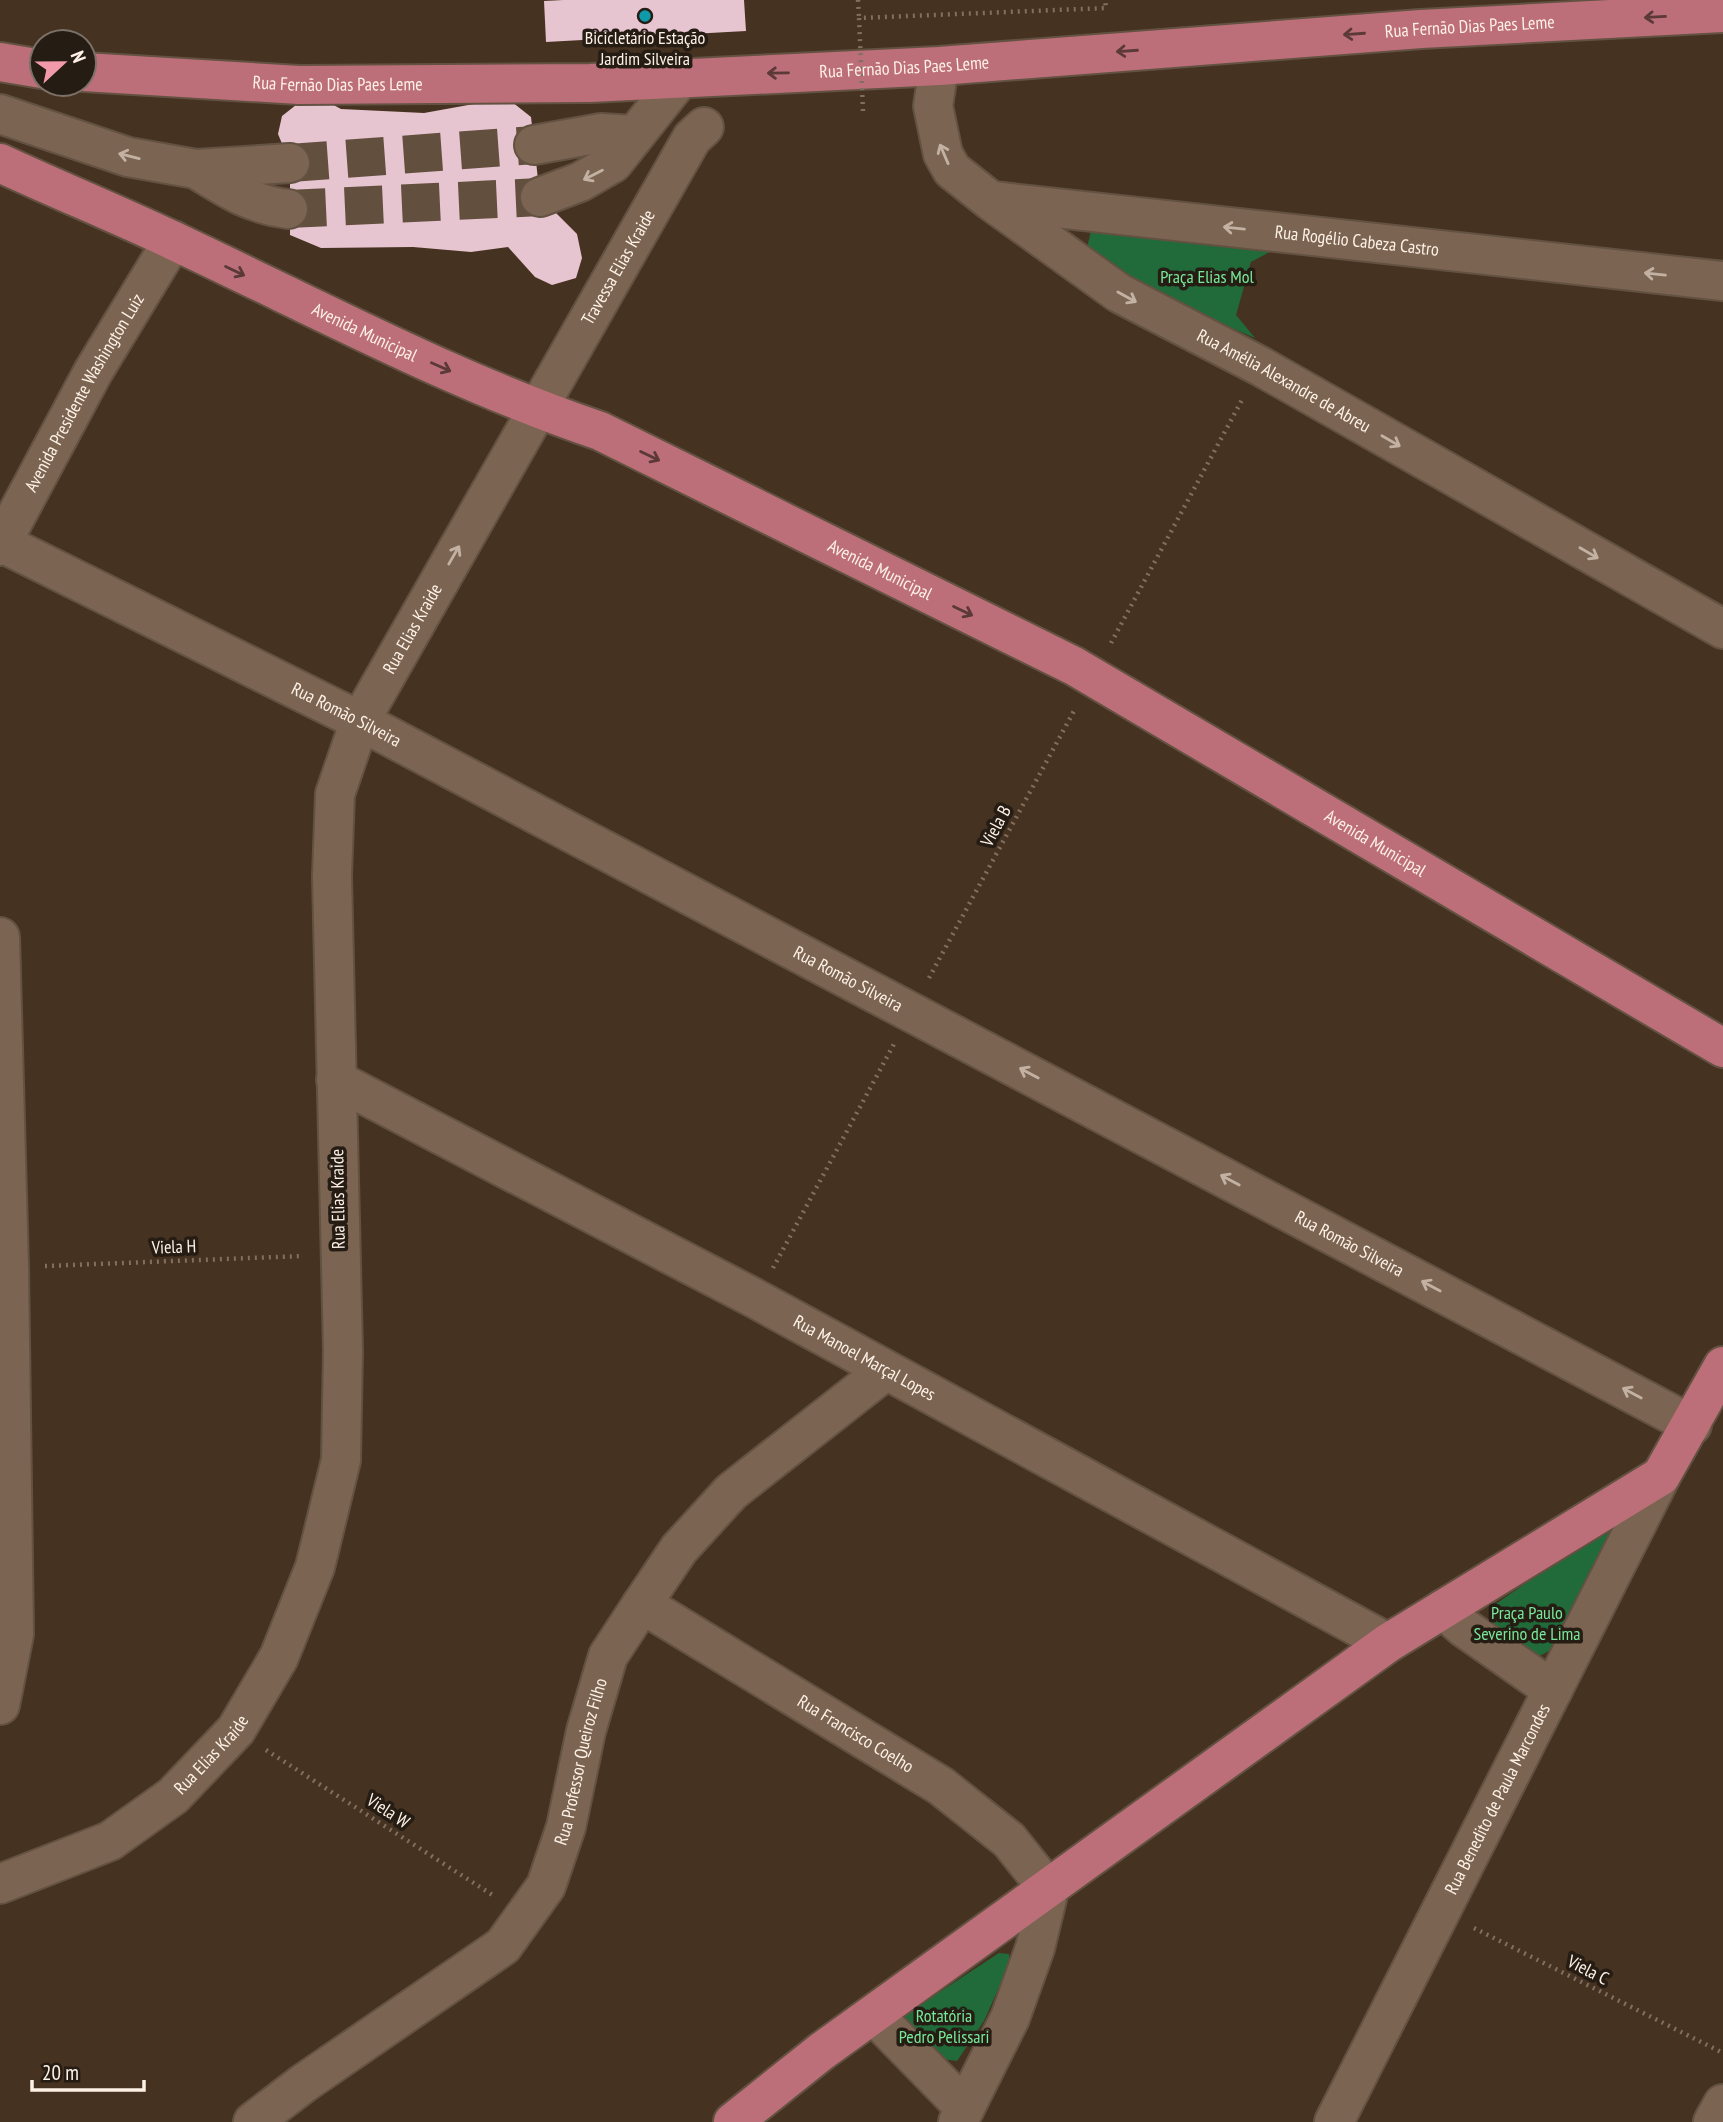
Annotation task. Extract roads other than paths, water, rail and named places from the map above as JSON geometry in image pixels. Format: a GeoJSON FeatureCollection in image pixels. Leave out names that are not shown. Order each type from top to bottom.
{"type":"FeatureCollection","features":[{"type":"Feature","properties":{"kind":"main road","name":"Rua Fernão Dias Paes Leme"},"geometry":{"type":"LineString","coordinates":[[98,73],[299,85],[590,83],[682,76],[939,66],[1421,29],[1723,13]]}},
{"type":"Feature","properties":{"kind":"main road"},"geometry":{"type":"LineString","coordinates":[[0,62],[28,67]]}},
{"type":"Feature","properties":{"kind":"main road","name":"Avenida Municipal"},"geometry":{"type":"LineString","coordinates":[[0,163],[173,240],[335,320],[536,410],[600,431],[1093,677],[1723,1048]]}},
{"type":"Feature","properties":{"kind":"main road"},"geometry":{"type":"LineString","coordinates":[[733,2122],[822,2051],[1049,1890],[1388,1643],[1661,1476],[1723,1366]]}},
{"type":"Feature","properties":{"kind":"street","name":"Rua Amélia Alexandre de Abreu"},"geometry":{"type":"LineString","coordinates":[[939,66],[933,106],[943,154],[952,170],[1119,293],[1261,366],[1722,627]]}},
{"type":"Feature","properties":{"kind":"street"},"geometry":{"type":"LineString","coordinates":[[540,197],[602,171],[622,154],[682,76]]}},
{"type":"Feature","properties":{"kind":"street"},"geometry":{"type":"LineString","coordinates":[[0,114],[128,157],[196,169],[290,163]]}},
{"type":"Feature","properties":{"kind":"street","name":"Travessa Elias Kraide"},"geometry":{"type":"LineString","coordinates":[[536,410],[692,138],[704,127]]}},
{"type":"Feature","properties":{"kind":"street"},"geometry":{"type":"LineString","coordinates":[[534,145],[601,133],[634,135]]}},
{"type":"Feature","properties":{"kind":"street"},"geometry":{"type":"LineString","coordinates":[[196,169],[232,192],[264,206],[288,209]]}},
{"type":"Feature","properties":{"kind":"street","name":"Rua Rogélio Cabeza Castro"},"geometry":{"type":"LineString","coordinates":[[991,201],[1723,281]]}},
{"type":"Feature","properties":{"kind":"street"},"geometry":{"type":"LineString","coordinates":[[1082,266],[1072,250],[1074,233],[1081,216],[1103,213]]}},
{"type":"Feature","properties":{"kind":"street","name":"Avenida Presidente Washington Luiz"},"geometry":{"type":"LineString","coordinates":[[1,544],[93,372],[173,240]]}},
{"type":"Feature","properties":{"kind":"street","name":"Rua Elias Kraide"},"geometry":{"type":"LineString","coordinates":[[0,1884],[110,1841],[173,1796],[236,1730],[279,1657],[316,1567],[341,1460],[344,1351],[339,1254],[332,876],[335,794],[360,721],[536,410]]}},
{"type":"Feature","properties":{"kind":"street","name":"Rua Romão Silveira"},"geometry":{"type":"LineString","coordinates":[[1,544],[360,721],[1692,1425]]}},
{"type":"Feature","properties":{"kind":"street"},"geometry":{"type":"LineString","coordinates":[[0,937],[9,1268],[14,1634],[0,1705]]}},
{"type":"Feature","properties":{"kind":"street","name":"Rua Manoel Marçal Lopes"},"geometry":{"type":"LineString","coordinates":[[336,1080],[756,1299],[1388,1643]]}},
{"type":"Feature","properties":{"kind":"street","name":"Rua Professor Queiroz Filho"},"geometry":{"type":"LineString","coordinates":[[253,2122],[304,2082],[503,1946],[546,1886],[566,1827],[586,1731],[608,1656],[642,1604],[679,1549],[731,1492],[885,1371]]}},
{"type":"Feature","properties":{"kind":"street","name":"Rua Benedito de Paula Marcondes"},"geometry":{"type":"LineString","coordinates":[[1334,2122],[1661,1476]]}},
{"type":"Feature","properties":{"kind":"street","name":"Rua Francisco Coelho"},"geometry":{"type":"LineString","coordinates":[[642,1604],[941,1786],[1009,1840],[1049,1890]]}},
{"type":"Feature","properties":{"kind":"street"},"geometry":{"type":"LineString","coordinates":[[1443,1609],[1553,1690]]}},
{"type":"Feature","properties":{"kind":"street"},"geometry":{"type":"LineString","coordinates":[[874,2015],[962,2115],[1010,2018],[1035,1948],[1049,1890]]}},
{"type":"Feature","properties":{"kind":"street"},"geometry":{"type":"LineString","coordinates":[[1713,2122],[1723,2104]]}},
{"type":"Feature","properties":{"kind":"tunnel"},"geometry":{"type":"LineString","coordinates":[[290,163],[534,145]]}},
{"type":"Feature","properties":{"kind":"tunnel"},"geometry":{"type":"LineString","coordinates":[[288,209],[540,197]]}},
{"type":"Feature","properties":{"kind":"place","name":"Bicicletário Estação Jardim Silveira"},"geometry":{"type":"Point","coordinates":[645,16]}},
{"type":"Feature","properties":{"kind":"park label","name":"Praça Elias Mol"},"geometry":{"type":"Point","coordinates":[1207,277]}},
{"type":"Feature","properties":{"kind":"park label","name":"Praça Paulo Severino de Lima"},"geometry":{"type":"Point","coordinates":[1527,1623]}},
{"type":"Feature","properties":{"kind":"park label","name":"Rotatória Pedro Pelissari"},"geometry":{"type":"Point","coordinates":[944,2026]}}]}
